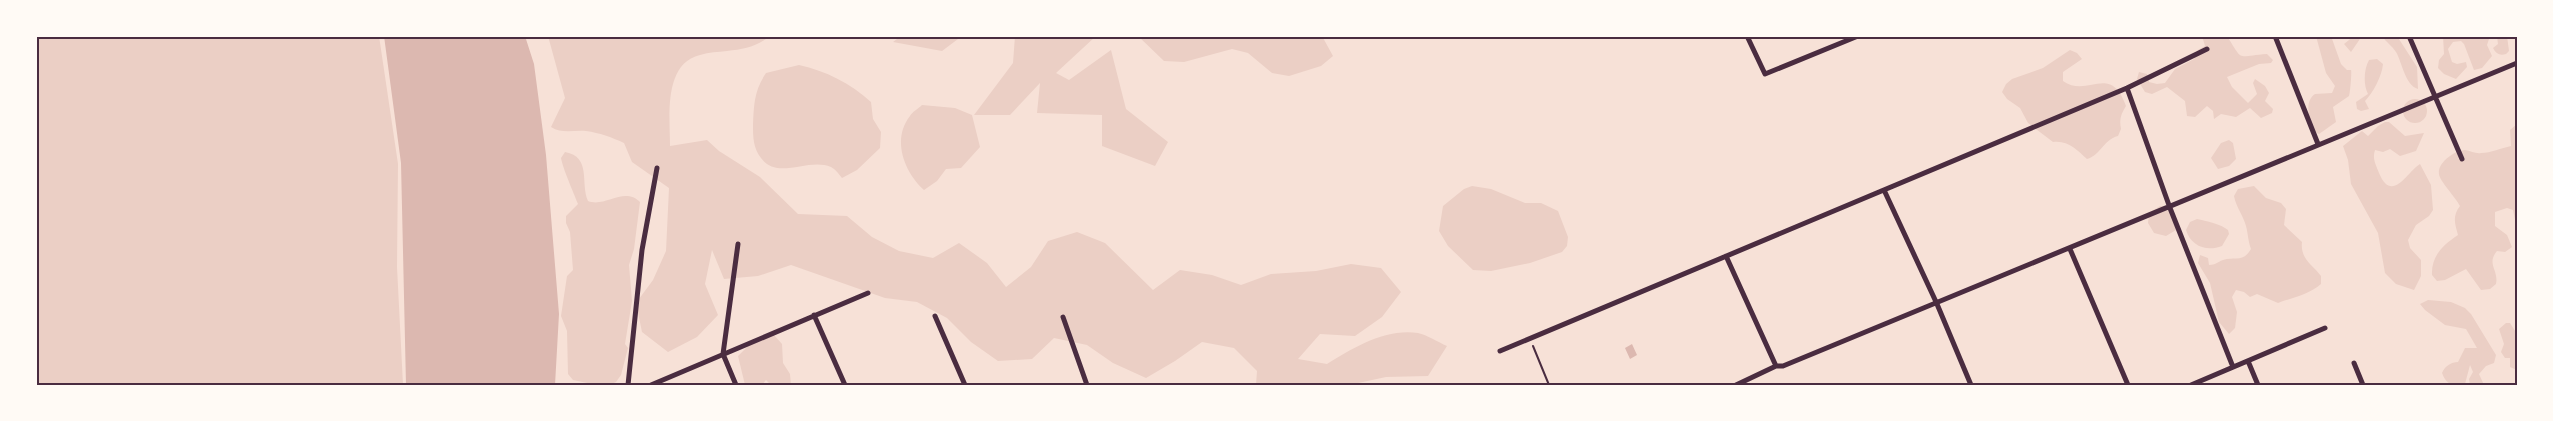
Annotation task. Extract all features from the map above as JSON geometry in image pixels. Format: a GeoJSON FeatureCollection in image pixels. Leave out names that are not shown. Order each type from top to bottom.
{"type":"FeatureCollection","features":[{"type":"Feature","properties":{"kind":"street"},"geometry":{"type":"LineString","coordinates":[[1747,36],[1765,74],[1780,70],[1858,36]]}},
{"type":"Feature","properties":{"kind":"street"},"geometry":{"type":"LineString","coordinates":[[2275,36],[2318,144]]}},
{"type":"Feature","properties":{"kind":"street"},"geometry":{"type":"LineString","coordinates":[[2409,36],[2462,159]]}},
{"type":"Feature","properties":{"kind":"street"},"geometry":{"type":"LineString","coordinates":[[1500,351],[2127,88],[2207,49]]}},
{"type":"Feature","properties":{"kind":"street"},"geometry":{"type":"LineString","coordinates":[[1736,385],[1776,366],[1783,366],[1937,304],[2170,208],[2434,95],[2517,63]]}},
{"type":"Feature","properties":{"kind":"street"},"geometry":{"type":"LineString","coordinates":[[2127,88],[2170,208],[2233,367]]}},
{"type":"Feature","properties":{"kind":"street"},"geometry":{"type":"LineString","coordinates":[[628,385],[642,250],[657,168]]}},
{"type":"Feature","properties":{"kind":"street"},"geometry":{"type":"LineString","coordinates":[[1884,190],[1937,304],[1971,385]]}},
{"type":"Feature","properties":{"kind":"street"},"geometry":{"type":"LineString","coordinates":[[736,385],[723,354],[738,244]]}},
{"type":"Feature","properties":{"kind":"street"},"geometry":{"type":"LineString","coordinates":[[2070,249],[2128,385]]}},
{"type":"Feature","properties":{"kind":"street"},"geometry":{"type":"LineString","coordinates":[[1726,256],[1776,366]]}},
{"type":"Feature","properties":{"kind":"street"},"geometry":{"type":"LineString","coordinates":[[651,385],[868,293]]}},
{"type":"Feature","properties":{"kind":"street"},"geometry":{"type":"LineString","coordinates":[[814,315],[845,385]]}},
{"type":"Feature","properties":{"kind":"street"},"geometry":{"type":"LineString","coordinates":[[935,316],[965,385]]}},
{"type":"Feature","properties":{"kind":"street"},"geometry":{"type":"LineString","coordinates":[[1063,317],[1087,385]]}},
{"type":"Feature","properties":{"kind":"street"},"geometry":{"type":"LineString","coordinates":[[2191,385],[2325,328]]}},
{"type":"Feature","properties":{"kind":"street"},"geometry":{"type":"LineString","coordinates":[[2248,361],[2258,385]]}},
{"type":"Feature","properties":{"kind":"street"},"geometry":{"type":"LineString","coordinates":[[2354,363],[2363,385]]}},
{"type":"Feature","properties":{"kind":"path"},"geometry":{"type":"LineString","coordinates":[[1530,339],[1549,385]]}},
{"type":"Feature","properties":{"kind":"shaded area"},"geometry":{"type":"Polygon","coordinates":[[[36,36],[379,36],[398,164],[397,267],[403,385],[37,385],[36,36]]]}},
{"type":"Feature","properties":{"kind":"shaded area"},"geometry":{"type":"Polygon","coordinates":[[[384,36],[525,36],[534,64],[546,155],[559,314],[555,385],[406,385],[401,163],[384,36]]]}},
{"type":"Feature","properties":{"kind":"shaded area"},"geometry":{"type":"Polygon","coordinates":[[[548,36],[770,36],[750,47],[700,55],[688,60],[674,80],[671,93],[670,146],[707,140],[719,151],[760,177],[798,214],[847,216],[872,237],[899,251],[933,258],[959,243],[987,263],[1006,287],[1031,267],[1048,241],[1077,232],[1105,243],[1153,290],[1180,270],[1212,275],[1241,285],[1271,274],[1316,271],[1351,264],[1381,268],[1401,292],[1382,317],[1355,336],[1320,334],[1298,359],[1327,364],[1370,341],[1394,333],[1418,333],[1447,346],[1428,376],[1386,377],[1349,385],[1256,385],[1257,371],[1234,348],[1202,342],[1146,378],[1113,363],[1087,345],[1054,338],[1032,359],[998,361],[971,342],[947,318],[917,302],[885,298],[791,265],[758,276],[724,279],[712,250],[705,284],[718,315],[697,337],[668,352],[642,332],[636,303],[653,280],[666,251],[669,188],[632,162],[624,143],[596,133],[563,131],[551,127],[565,98],[548,36]]]}},
{"type":"Feature","properties":{"kind":"shaded area"},"geometry":{"type":"Polygon","coordinates":[[[901,36],[962,36],[942,51],[893,42],[901,36]]]}},
{"type":"Feature","properties":{"kind":"shaded area"},"geometry":{"type":"Polygon","coordinates":[[[1015,36],[1096,36],[1056,73],[1069,80],[1111,50],[1126,109],[1168,142],[1155,166],[1102,146],[1102,115],[1037,113],[1040,83],[1010,115],[974,115],[1013,63],[1015,36]]]}},
{"type":"Feature","properties":{"kind":"shaded area"},"geometry":{"type":"Polygon","coordinates":[[[1138,36],[1322,36],[1333,56],[1321,66],[1289,76],[1272,73],[1248,53],[1232,49],[1184,62],[1164,61],[1138,36]]]}},
{"type":"Feature","properties":{"kind":"shaded area"},"geometry":{"type":"Polygon","coordinates":[[[2202,36],[2227,36],[2242,56],[2267,54],[2273,60],[2271,63],[2259,64],[2227,77],[2232,87],[2248,103],[2257,94],[2253,83],[2255,79],[2265,86],[2269,93],[2265,101],[2273,109],[2272,113],[2261,118],[2250,108],[2236,117],[2221,114],[2214,119],[2213,111],[2207,106],[2195,117],[2187,116],[2185,101],[2167,87],[2152,94],[2145,92],[2137,79],[2139,72],[2147,74],[2149,82],[2165,83],[2175,69],[2194,59],[2198,50],[2205,46],[2202,36]]]}},
{"type":"Feature","properties":{"kind":"shaded area"},"geometry":{"type":"Polygon","coordinates":[[[2316,36],[2331,36],[2341,64],[2347,70],[2351,70],[2349,96],[2333,107],[2336,122],[2319,134],[2315,132],[2311,123],[2309,102],[2315,94],[2332,93],[2335,86],[2326,73],[2316,36]]]}},
{"type":"Feature","properties":{"kind":"shaded area"},"geometry":{"type":"Polygon","coordinates":[[[2354,36],[2362,36],[2351,52],[2344,44],[2354,36]]]}},
{"type":"Feature","properties":{"kind":"shaded area"},"geometry":{"type":"Polygon","coordinates":[[[2382,36],[2397,36],[2417,67],[2418,89],[2410,83],[2396,52],[2382,36]]]}},
{"type":"Feature","properties":{"kind":"shaded area"},"geometry":{"type":"Polygon","coordinates":[[[2443,36],[2490,36],[2487,45],[2492,56],[2482,68],[2474,70],[2464,44],[2461,41],[2453,42],[2448,49],[2452,62],[2457,64],[2466,62],[2467,67],[2456,79],[2444,74],[2438,68],[2439,60],[2444,54],[2443,36]]]}},
{"type":"Feature","properties":{"kind":"shaded area"},"geometry":{"type":"Polygon","coordinates":[[[2497,36],[2507,36],[2509,51],[2506,54],[2498,54],[2493,48],[2498,44],[2497,36]]]}},
{"type":"Feature","properties":{"kind":"shaded area"},"geometry":{"type":"Polygon","coordinates":[[[2070,50],[2077,53],[2082,59],[2063,72],[2063,81],[2081,86],[2106,84],[2113,86],[2120,93],[2126,106],[2121,117],[2121,129],[2118,136],[2087,159],[2068,144],[2053,142],[2028,123],[2020,108],[2007,99],[2002,92],[2006,84],[2012,79],[2043,68],[2070,50]]]}},
{"type":"Feature","properties":{"kind":"shaded area"},"geometry":{"type":"Polygon","coordinates":[[[2377,59],[2383,64],[2381,74],[2374,89],[2365,101],[2369,109],[2361,111],[2357,109],[2356,102],[2368,94],[2365,81],[2366,68],[2369,60],[2377,59]]]}},
{"type":"Feature","properties":{"kind":"shaded area"},"geometry":{"type":"Polygon","coordinates":[[[799,65],[837,79],[855,89],[871,102],[873,119],[881,132],[880,148],[857,170],[842,178],[831,167],[822,165],[776,168],[768,165],[756,150],[753,134],[755,98],[762,80],[766,73],[799,65]]]}},
{"type":"Feature","properties":{"kind":"shaded area"},"geometry":{"type":"Polygon","coordinates":[[[2415,99],[2423,103],[2427,111],[2423,119],[2415,123],[2407,119],[2403,111],[2407,103],[2415,99]]]}},
{"type":"Feature","properties":{"kind":"shaded area"},"geometry":{"type":"Polygon","coordinates":[[[922,105],[955,108],[972,115],[980,147],[961,168],[946,169],[937,181],[924,190],[911,175],[903,156],[901,145],[904,125],[922,105]]]}},
{"type":"Feature","properties":{"kind":"shaded area"},"geometry":{"type":"Polygon","coordinates":[[[2385,122],[2389,122],[2405,136],[2424,133],[2416,151],[2400,156],[2390,149],[2383,152],[2375,150],[2374,156],[2379,173],[2384,182],[2389,186],[2400,183],[2420,164],[2431,185],[2433,210],[2429,216],[2416,225],[2408,240],[2410,248],[2421,260],[2421,276],[2414,290],[2396,284],[2385,273],[2378,233],[2351,184],[2348,160],[2343,146],[2362,131],[2368,136],[2385,122]]]}},
{"type":"Feature","properties":{"kind":"shaded area"},"geometry":{"type":"Polygon","coordinates":[[[2517,124],[2517,229],[2513,210],[2507,208],[2495,212],[2495,226],[2507,235],[2512,247],[2505,252],[2497,251],[2494,256],[2496,284],[2490,289],[2481,290],[2466,269],[2445,280],[2437,281],[2432,275],[2432,268],[2439,252],[2458,235],[2455,217],[2460,206],[2440,177],[2439,170],[2441,166],[2456,152],[2465,150],[2485,153],[2511,146],[2510,130],[2517,124]]]}},
{"type":"Feature","properties":{"kind":"shaded area"},"geometry":{"type":"Polygon","coordinates":[[[2229,140],[2233,143],[2236,159],[2229,166],[2218,169],[2211,158],[2221,143],[2229,140]]]}},
{"type":"Feature","properties":{"kind":"shaded area"},"geometry":{"type":"Polygon","coordinates":[[[565,152],[579,159],[582,165],[588,201],[601,202],[621,196],[628,196],[640,202],[634,249],[629,265],[632,301],[625,344],[628,348],[621,375],[616,382],[609,385],[597,385],[573,380],[568,374],[567,331],[561,316],[567,276],[573,270],[570,232],[566,223],[566,216],[578,204],[562,163],[561,158],[565,152]]]}},
{"type":"Feature","properties":{"kind":"shaded area"},"geometry":{"type":"Polygon","coordinates":[[[1472,186],[1491,189],[1525,203],[1541,203],[1558,211],[1568,237],[1567,246],[1562,252],[1530,263],[1491,271],[1473,270],[1448,246],[1439,231],[1443,206],[1464,189],[1472,186]]]}},
{"type":"Feature","properties":{"kind":"shaded area"},"geometry":{"type":"Polygon","coordinates":[[[2254,186],[2266,198],[2281,203],[2286,209],[2284,225],[2302,242],[2303,253],[2307,261],[2321,276],[2321,284],[2306,293],[2278,303],[2257,294],[2250,297],[2244,292],[2236,290],[2232,297],[2237,312],[2235,328],[2229,334],[2219,322],[2210,283],[2198,263],[2200,255],[2208,258],[2209,265],[2227,259],[2242,258],[2251,249],[2247,229],[2234,196],[2238,189],[2254,186]]]}},
{"type":"Feature","properties":{"kind":"shaded area"},"geometry":{"type":"Polygon","coordinates":[[[2160,206],[2169,206],[2176,230],[2166,236],[2154,233],[2148,223],[2149,213],[2160,206]]]}},
{"type":"Feature","properties":{"kind":"shaded area"},"geometry":{"type":"Polygon","coordinates":[[[2197,219],[2217,224],[2228,230],[2229,234],[2222,246],[2205,248],[2191,240],[2186,230],[2190,222],[2197,219]]]}},
{"type":"Feature","properties":{"kind":"shaded area"},"geometry":{"type":"Polygon","coordinates":[[[2428,300],[2451,302],[2465,308],[2471,314],[2496,355],[2494,363],[2486,366],[2479,374],[2484,385],[2470,385],[2469,379],[2473,372],[2470,365],[2465,384],[2453,384],[2446,380],[2442,373],[2447,366],[2458,362],[2465,348],[2477,348],[2466,329],[2445,325],[2425,310],[2420,304],[2428,300]]]}},
{"type":"Feature","properties":{"kind":"shaded area"},"geometry":{"type":"Polygon","coordinates":[[[2506,323],[2510,323],[2517,334],[2517,370],[2510,367],[2510,358],[2505,358],[2501,352],[2504,344],[2499,329],[2506,323]]]}},
{"type":"Feature","properties":{"kind":"shaded area"},"geometry":{"type":"Polygon","coordinates":[[[774,335],[782,344],[783,363],[790,374],[791,385],[771,385],[766,380],[762,385],[745,385],[738,356],[751,343],[774,335]]]}},
{"type":"Feature","properties":{"kind":"shaded area"},"geometry":{"type":"Polygon","coordinates":[[[1632,344],[1637,355],[1630,359],[1625,348],[1632,344]]]}}]}
